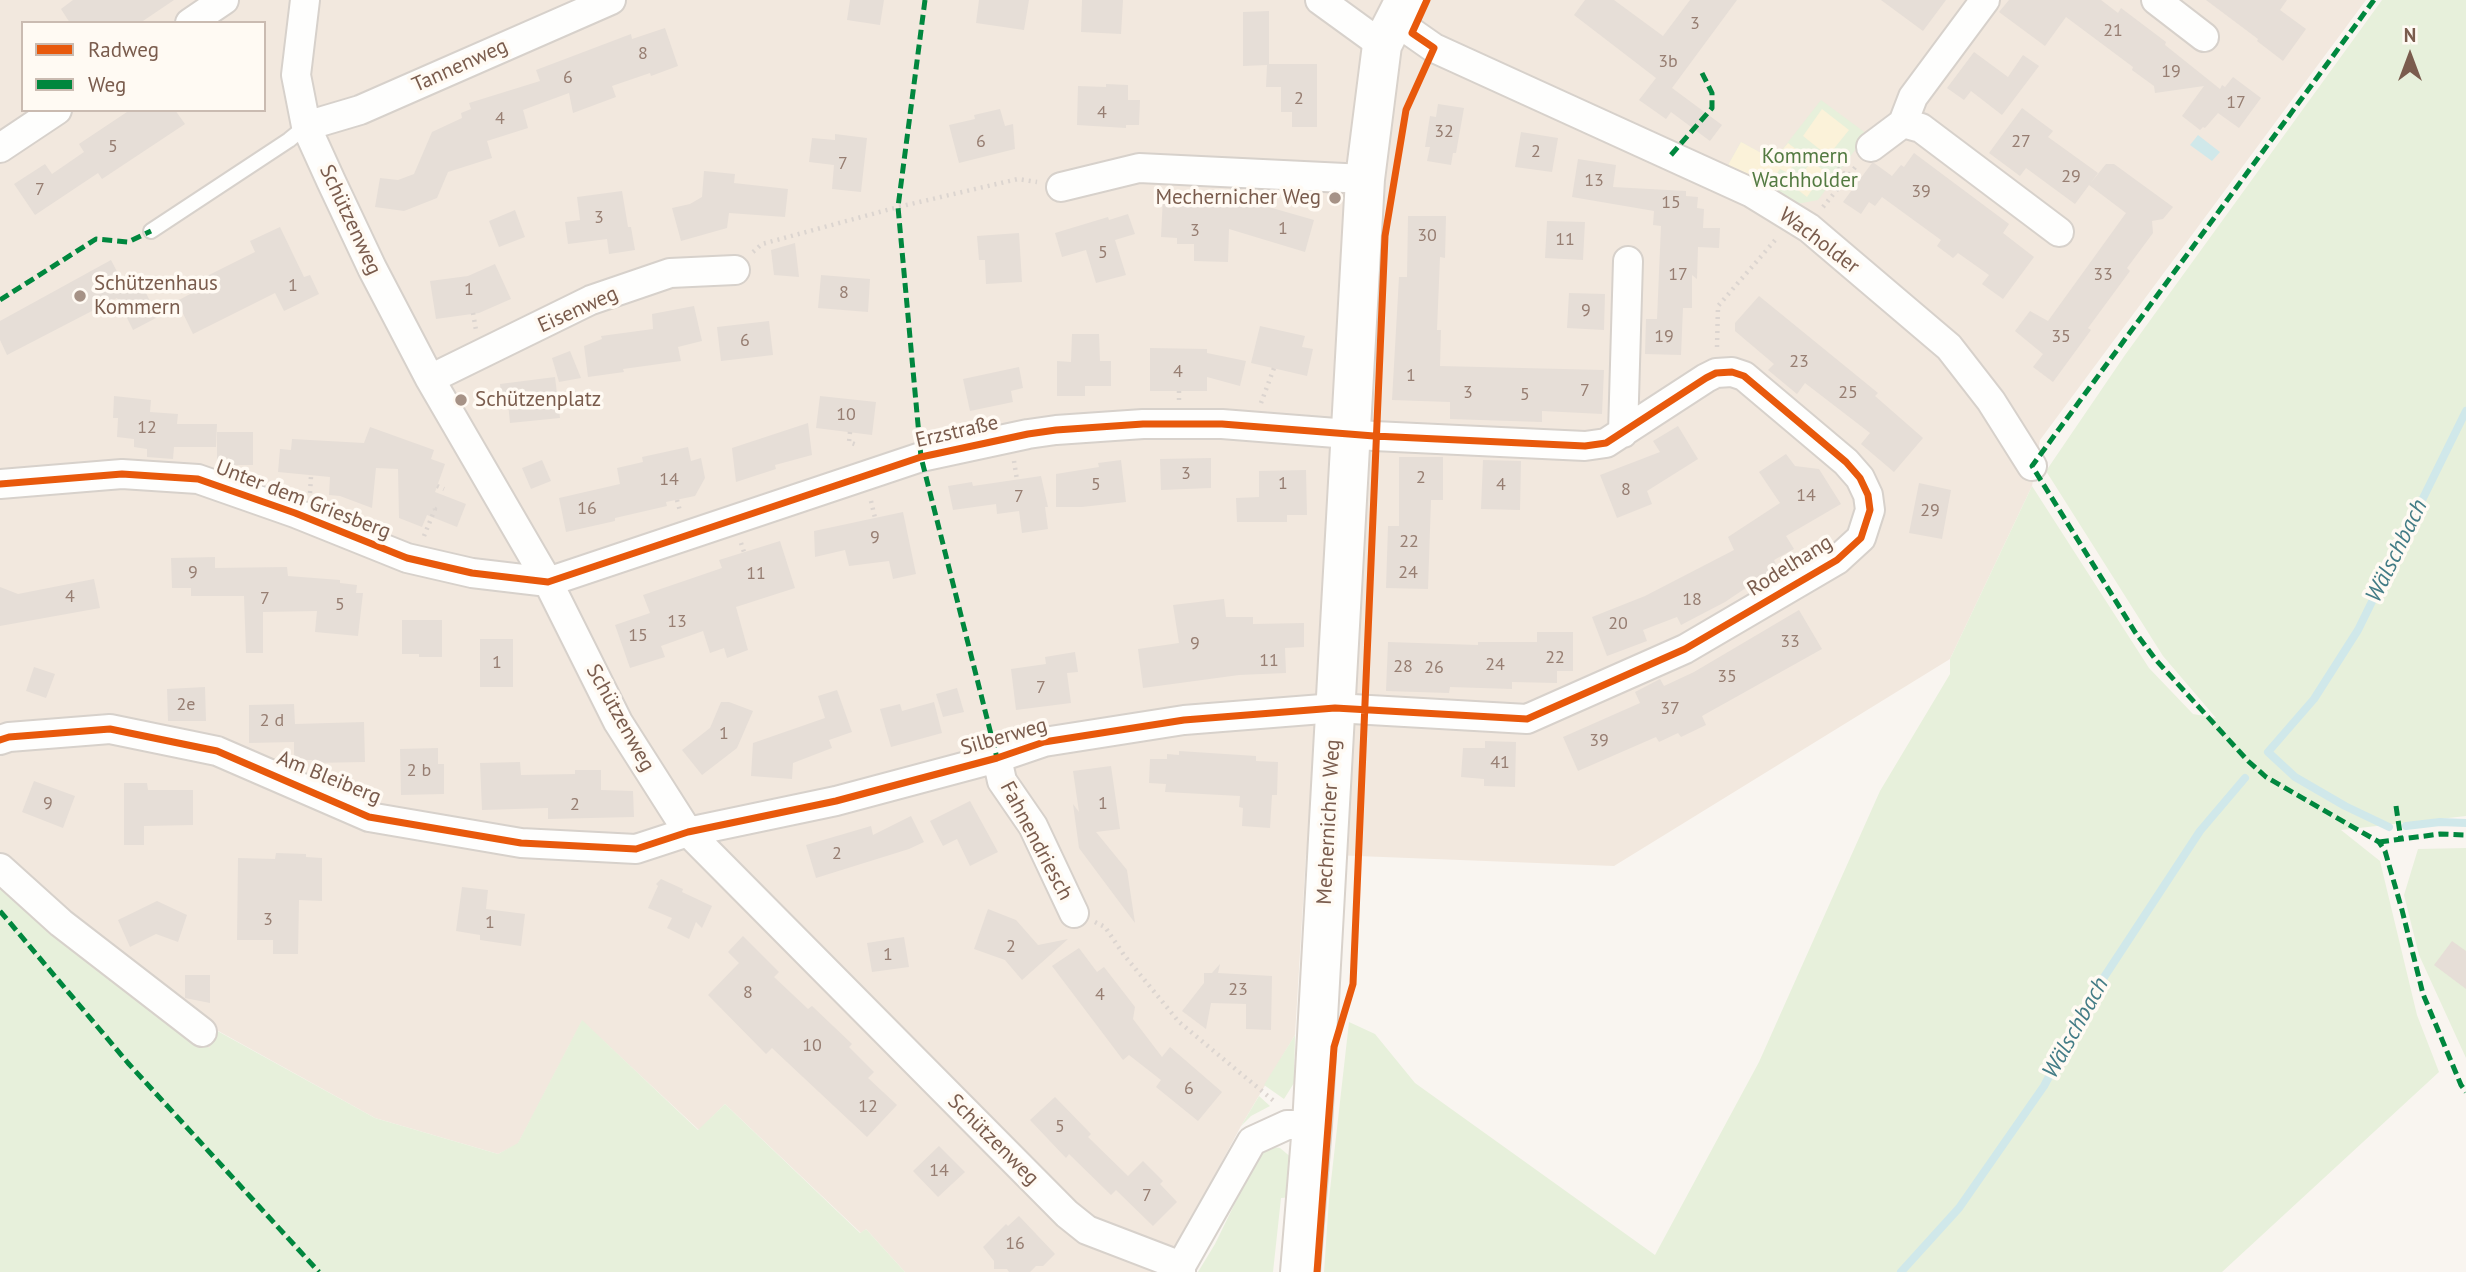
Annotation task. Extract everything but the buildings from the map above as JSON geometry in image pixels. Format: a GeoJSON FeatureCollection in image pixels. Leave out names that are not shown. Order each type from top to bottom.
{"type":"FeatureCollection","features":[{"type":"Feature","properties":{"kind":"street"},"geometry":{"type":"LineString","coordinates":[[193,21],[223,0]]}},
{"type":"Feature","properties":{"kind":"street","name":"Schützenweg"},"geometry":{"type":"LineString","coordinates":[[305,0],[296,75],[306,126],[372,268],[429,379],[548,582],[618,722],[688,832],[1067,1214],[1087,1230],[1181,1269]]}},
{"type":"Feature","properties":{"kind":"street","name":"Tannenweg"},"geometry":{"type":"LineString","coordinates":[[306,126],[360,110],[611,0]]}},
{"type":"Feature","properties":{"kind":"street","name":"Wacholder"},"geometry":{"type":"LineString","coordinates":[[1320,0],[1394,22],[1434,48],[1752,193],[1802,223],[1949,346],[1991,401],[2032,466]]}},
{"type":"Feature","properties":{"kind":"street"},"geometry":{"type":"LineString","coordinates":[[1871,147],[1903,123],[1913,97],[1985,0]]}},
{"type":"Feature","properties":{"kind":"street"},"geometry":{"type":"LineString","coordinates":[[2156,0],[2204,37]]}},
{"type":"Feature","properties":{"kind":"street","name":"Mechernicher Weg"},"geometry":{"type":"LineString","coordinates":[[1300,1272],[1299,1125],[1335,708],[1365,179],[1394,22]]}},
{"type":"Feature","properties":{"kind":"street"},"geometry":{"type":"LineString","coordinates":[[0,148],[54,112]]}},
{"type":"Feature","properties":{"kind":"street"},"geometry":{"type":"LineString","coordinates":[[1903,123],[1921,128],[2059,232]]}},
{"type":"Feature","properties":{"kind":"street"},"geometry":{"type":"LineString","coordinates":[[1061,187],[1139,168],[1365,179]]}},
{"type":"Feature","properties":{"kind":"street"},"geometry":{"type":"LineString","coordinates":[[1623,433],[1628,261]]}},
{"type":"Feature","properties":{"kind":"street","name":"Eisenweg"},"geometry":{"type":"LineString","coordinates":[[429,379],[512,341],[591,300],[670,273],[735,270]]}},
{"type":"Feature","properties":{"kind":"street","name":"Rodelhang"},"geometry":{"type":"LineString","coordinates":[[1335,708],[1527,719],[1685,649],[1838,559],[1852,547],[1861,538],[1870,510],[1868,495],[1860,478],[1846,462],[1744,376],[1732,372],[1716,373]]}},
{"type":"Feature","properties":{"kind":"street"},"geometry":{"type":"LineString","coordinates":[[1350,434],[1585,446],[1606,443],[1716,373]]}},
{"type":"Feature","properties":{"kind":"street","name":"Erzstraße"},"geometry":{"type":"LineString","coordinates":[[548,582],[921,457],[1028,434],[1056,429],[1143,424],[1222,424],[1350,434]]}},
{"type":"Feature","properties":{"kind":"street","name":"Unter dem Griesberg"},"geometry":{"type":"LineString","coordinates":[[0,484],[122,474],[198,479],[295,513],[407,558],[472,573],[548,582]]}},
{"type":"Feature","properties":{"kind":"street","name":"Silberweg"},"geometry":{"type":"LineString","coordinates":[[688,832],[836,801],[997,758],[1044,742],[1184,720],[1335,708]]}},
{"type":"Feature","properties":{"kind":"street","name":"Am Bleiberg"},"geometry":{"type":"LineString","coordinates":[[0,740],[110,729],[217,751],[369,817],[521,843],[636,849],[688,832]]}},
{"type":"Feature","properties":{"kind":"street","name":"Fahnendriesch"},"geometry":{"type":"LineString","coordinates":[[997,758],[1002,781],[1033,826],[1074,913]]}},
{"type":"Feature","properties":{"kind":"street"},"geometry":{"type":"LineString","coordinates":[[0,868],[61,923],[202,1032]]}},
{"type":"Feature","properties":{"kind":"street"},"geometry":{"type":"LineString","coordinates":[[1181,1269],[1252,1142],[1299,1125]]}},
{"type":"Feature","properties":{"kind":"lane"},"geometry":{"type":"LineString","coordinates":[[151,231],[306,126]]}},
{"type":"Feature","properties":{"kind":"path"},"geometry":{"type":"LineString","coordinates":[[1716,373],[1718,306],[1847,177],[1871,147]]}},
{"type":"Feature","properties":{"kind":"path"},"geometry":{"type":"LineString","coordinates":[[1837,168],[1847,177]]}},
{"type":"Feature","properties":{"kind":"path"},"geometry":{"type":"LineString","coordinates":[[735,270],[760,245],[898,207],[1018,179],[1061,187]]}},
{"type":"Feature","properties":{"kind":"path"},"geometry":{"type":"LineString","coordinates":[[1256,414],[1274,368]]}},
{"type":"Feature","properties":{"kind":"path"},"geometry":{"type":"LineString","coordinates":[[850,432],[849,442],[857,445]]}},
{"type":"Feature","properties":{"kind":"path"},"geometry":{"type":"LineString","coordinates":[[437,486],[444,489]]}},
{"type":"Feature","properties":{"kind":"path"},"geometry":{"type":"LineString","coordinates":[[870,496],[875,518]]}},
{"type":"Feature","properties":{"kind":"path"},"geometry":{"type":"LineString","coordinates":[[423,540],[435,509],[430,506]]}},
{"type":"Feature","properties":{"kind":"shaded area"},"geometry":{"type":"Polygon","coordinates":[[[0,0],[2366,0],[2040,440],[2032,486],[1950,659],[1614,866],[1306,854],[1295,1035],[1241,1126],[1163,1272],[905,1272],[866,1229],[861,1233],[725,1104],[699,1130],[582,1021],[518,1144],[498,1154],[375,1118],[213,1028],[211,1049],[71,944],[0,881],[0,0]]]}},
{"type":"Feature","properties":{"kind":"green space"},"geometry":{"type":"Polygon","coordinates":[[[2382,0],[2466,0],[2466,816],[2341,830],[2380,861],[2417,1015],[2439,1072],[2222,1272],[1324,1272],[1329,1199],[1349,1022],[1375,1034],[1415,1083],[1655,1255],[1759,1062],[1880,791],[1950,674],[1950,659],[2032,486],[2149,668],[2193,714],[2216,718],[2163,656],[2046,471],[2125,355],[2382,0]]]}},
{"type":"Feature","properties":{"kind":"green space","name":"Kommern Wachholder"},"geometry":{"type":"Polygon","coordinates":[[[1821,100],[1867,134],[1818,200],[1797,204],[1727,167],[1741,142],[1774,160],[1821,100]]]}},
{"type":"Feature","properties":{"kind":"green space"},"geometry":{"type":"Polygon","coordinates":[[[2466,848],[2466,1058],[2419,955],[2404,895],[2418,849],[2466,848]]]}},
{"type":"Feature","properties":{"kind":"green space"},"geometry":{"type":"Polygon","coordinates":[[[0,881],[71,944],[210,1048],[212,1028],[375,1118],[498,1154],[518,1143],[582,1020],[698,1130],[725,1104],[860,1233],[866,1229],[905,1272],[0,1272],[0,881]]]}},
{"type":"Feature","properties":{"kind":"green space"},"geometry":{"type":"Polygon","coordinates":[[[1295,1035],[1294,1083],[1284,1099],[1264,1085],[1295,1035]]]}},
{"type":"Feature","properties":{"kind":"green space"},"geometry":{"type":"Polygon","coordinates":[[[1259,1096],[1270,1106],[1251,1116],[1241,1126],[1259,1096]]]}},
{"type":"Feature","properties":{"kind":"green space"},"geometry":{"type":"Polygon","coordinates":[[[1280,1148],[1292,1158],[1294,1197],[1281,1198],[1273,1272],[1198,1272],[1215,1244],[1258,1156],[1266,1149],[1280,1148]]]}},
{"type":"Feature","properties":{"kind":"sand"},"geometry":{"type":"Polygon","coordinates":[[[1822,109],[1849,130],[1828,156],[1803,136],[1822,109]]]}},
{"type":"Feature","properties":{"kind":"sand"},"geometry":{"type":"Polygon","coordinates":[[[1741,142],[1774,160],[1788,143],[1801,153],[1788,173],[1780,169],[1767,188],[1727,167],[1741,142]]]}},
{"type":"Feature","properties":{"kind":"sand"},"geometry":{"type":"Polygon","coordinates":[[[1811,162],[1825,171],[1807,197],[1793,186],[1811,162]]]}},
{"type":"Feature","properties":{"kind":"water"},"geometry":{"type":"Polygon","coordinates":[[[2198,135],[2220,152],[2212,161],[2190,145],[2198,135]]]}},
{"type":"Feature","properties":{"kind":"waterway","name":"Wälschbach"},"geometry":{"type":"LineString","coordinates":[[2389,827],[2345,806],[2295,777],[2268,752],[2314,699],[2358,630],[2466,411]]}},
{"type":"Feature","properties":{"kind":"waterway","name":"Wälschbach"},"geometry":{"type":"LineString","coordinates":[[1901,1272],[1959,1208],[2044,1086],[2093,994],[2200,831],[2245,778]]}},
{"type":"Feature","properties":{"kind":"waterway"},"geometry":{"type":"LineString","coordinates":[[2406,826],[2440,822],[2466,823]]}},
{"type":"Feature","properties":{"kind":"marked path"},"geometry":{"type":"LineString","coordinates":[[925,0],[898,207],[921,457],[997,758]]}},
{"type":"Feature","properties":{"kind":"marked path"},"geometry":{"type":"LineString","coordinates":[[2374,0],[2032,466],[2135,632],[2156,660],[2248,761],[2266,777],[2379,842],[2385,851],[2423,994],[2466,1092]]}},
{"type":"Feature","properties":{"kind":"marked path"},"geometry":{"type":"LineString","coordinates":[[1671,155],[1712,108],[1712,93],[1702,73]]}},
{"type":"Feature","properties":{"kind":"marked path"},"geometry":{"type":"LineString","coordinates":[[0,300],[96,239],[128,242],[151,231]]}},
{"type":"Feature","properties":{"kind":"marked path"},"geometry":{"type":"LineString","coordinates":[[2396,806],[2401,840]]}},
{"type":"Feature","properties":{"kind":"marked path"},"geometry":{"type":"LineString","coordinates":[[2379,842],[2440,834],[2466,835]]}},
{"type":"Feature","properties":{"kind":"marked path"},"geometry":{"type":"LineString","coordinates":[[0,911],[128,1063],[319,1272]]}},
{"type":"Feature","properties":{"kind":"cycle path"},"geometry":{"type":"LineString","coordinates":[[1317,1272],[1334,1047],[1353,984],[1385,236],[1406,110],[1434,48],[1412,33],[1427,0]]}},
{"type":"Feature","properties":{"kind":"cycle path"},"geometry":{"type":"LineString","coordinates":[[0,484],[122,474],[198,479],[295,513],[407,558],[472,573],[548,582],[921,457],[1028,434],[1143,424],[1222,424],[1374,436],[1585,446],[1606,443],[1706,378],[1716,373],[1732,372],[1744,376],[1846,462],[1860,478],[1868,495],[1870,510],[1861,538],[1837,560],[1685,649],[1527,719],[1335,708],[1184,720],[1044,742],[997,758],[836,801],[688,832],[636,849],[521,843],[369,817],[217,751],[110,729],[0,740]]}},
{"type":"Feature","properties":{"kind":"place","name":"Mechernicher Weg"},"geometry":{"type":"Point","coordinates":[1335,198]}},
{"type":"Feature","properties":{"kind":"place","name":"Schützenhaus Kommern"},"geometry":{"type":"Point","coordinates":[80,296]}},
{"type":"Feature","properties":{"kind":"place","name":"Schützenplatz"},"geometry":{"type":"Point","coordinates":[461,400]}}]}
